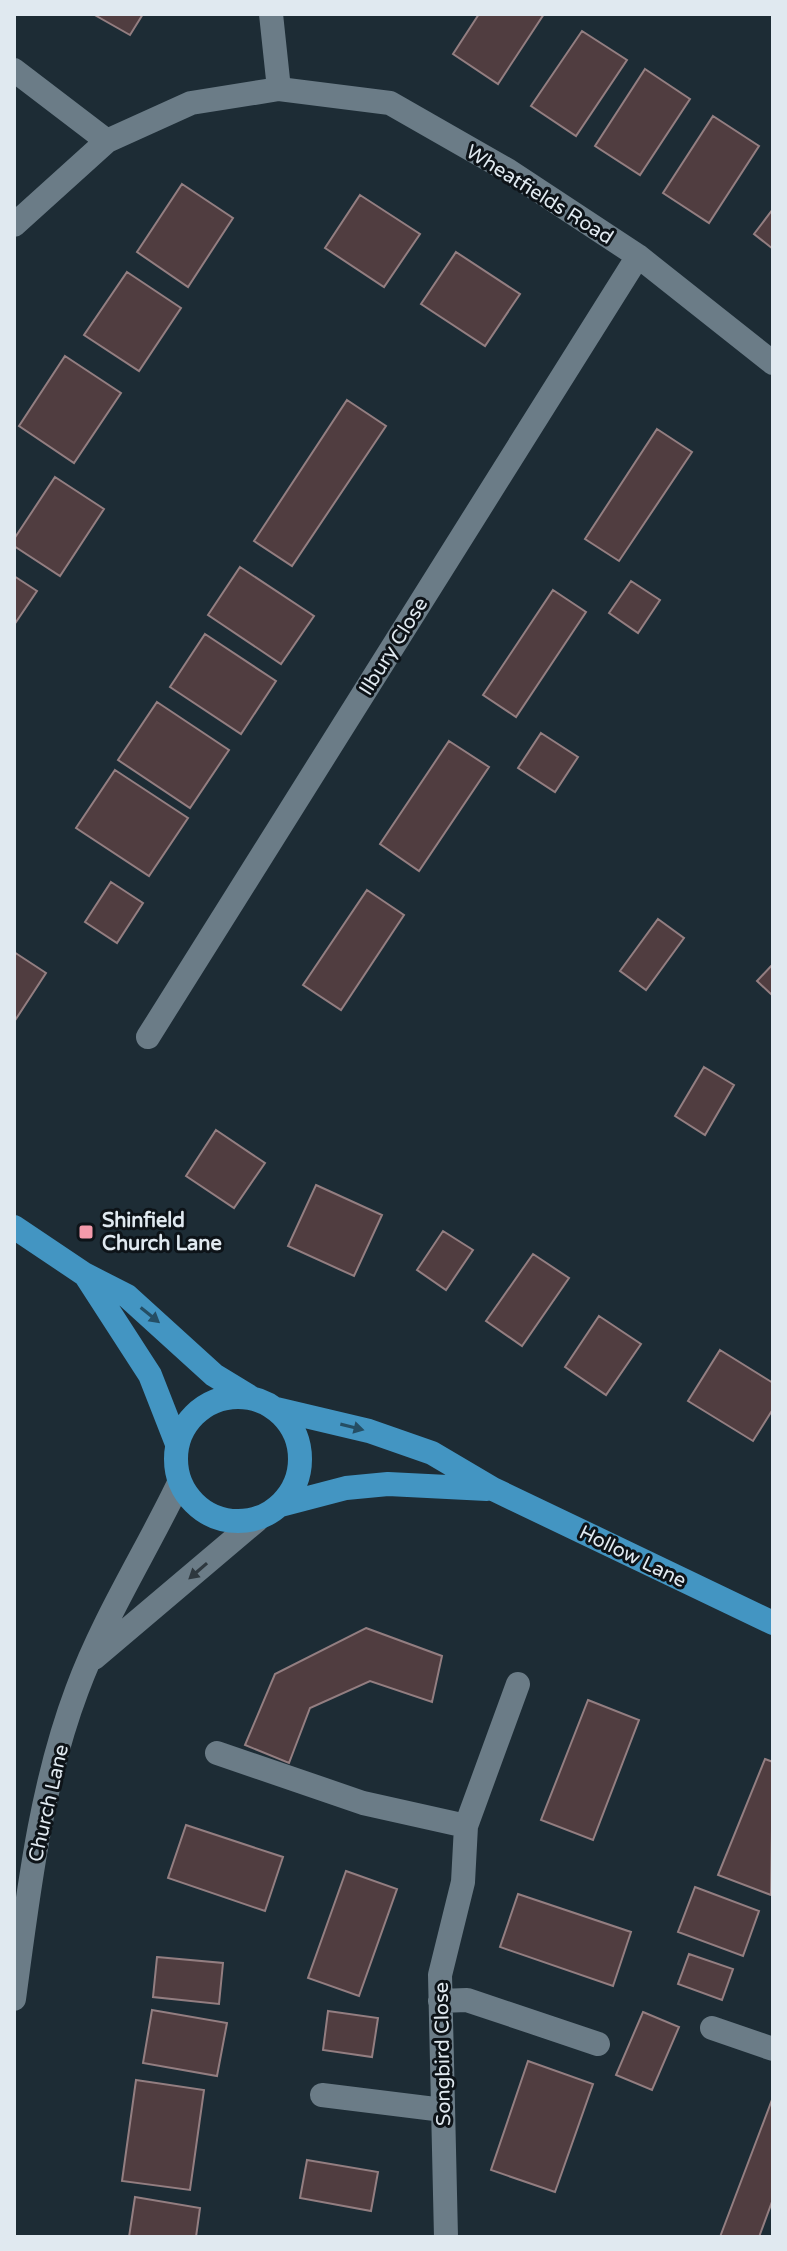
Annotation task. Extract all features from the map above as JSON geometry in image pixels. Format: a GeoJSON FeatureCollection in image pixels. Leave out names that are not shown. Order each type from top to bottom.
{"type":"FeatureCollection","features":[{"type":"Feature","properties":{"kind":"main road"},"geometry":{"type":"LineString","coordinates":[[14,1227],[84,1274],[127,1296],[169,1330],[214,1375],[276,1409],[294,1429],[301,1456],[297,1483],[281,1505],[257,1520],[234,1522],[211,1516],[192,1503],[179,1483],[175,1463],[177,1444],[187,1422],[204,1406],[226,1398],[250,1397]]}},
{"type":"Feature","properties":{"kind":"main road"},"geometry":{"type":"LineString","coordinates":[[84,1274],[150,1375],[177,1444]]}},
{"type":"Feature","properties":{"kind":"main road","name":"Hollow Lane"},"geometry":{"type":"LineString","coordinates":[[276,1409],[369,1431],[432,1453],[493,1489],[773,1623]]}},
{"type":"Feature","properties":{"kind":"main road","name":"Hollow Lane"},"geometry":{"type":"LineString","coordinates":[[281,1505],[346,1488],[388,1484],[493,1489]]}},
{"type":"Feature","properties":{"kind":"street"},"geometry":{"type":"LineString","coordinates":[[271,14],[279,89]]}},
{"type":"Feature","properties":{"kind":"street"},"geometry":{"type":"LineString","coordinates":[[14,70],[107,141]]}},
{"type":"Feature","properties":{"kind":"street","name":"Wheatfields Road"},"geometry":{"type":"LineString","coordinates":[[14,225],[107,141],[191,103],[279,89],[390,103],[509,171],[638,256],[773,363]]}},
{"type":"Feature","properties":{"kind":"street","name":"Ilbury Close"},"geometry":{"type":"LineString","coordinates":[[148,1037],[638,256]]}},
{"type":"Feature","properties":{"kind":"street","name":"Church Lane"},"geometry":{"type":"LineString","coordinates":[[14,1999],[27,1901],[54,1768],[77,1689],[115,1603],[179,1483]]}},
{"type":"Feature","properties":{"kind":"street","name":"Church Lane"},"geometry":{"type":"LineString","coordinates":[[92,1659],[257,1520]]}},
{"type":"Feature","properties":{"kind":"street","name":"Songbird Close"},"geometry":{"type":"LineString","coordinates":[[446,2237],[440,1975],[463,1882],[466,1826],[518,1684]]}},
{"type":"Feature","properties":{"kind":"street"},"geometry":{"type":"LineString","coordinates":[[217,1753],[363,1803],[466,1826]]}},
{"type":"Feature","properties":{"kind":"street"},"geometry":{"type":"LineString","coordinates":[[440,2001],[467,2000],[598,2044]]}},
{"type":"Feature","properties":{"kind":"street"},"geometry":{"type":"LineString","coordinates":[[712,2028],[773,2048]]}},
{"type":"Feature","properties":{"kind":"street"},"geometry":{"type":"LineString","coordinates":[[322,2095],[443,2110]]}},
{"type":"Feature","properties":{"kind":"building"},"geometry":{"type":"Polygon","coordinates":[[[93,14],[143,14],[130,35],[93,14]]]}},
{"type":"Feature","properties":{"kind":"building"},"geometry":{"type":"Polygon","coordinates":[[[479,14],[544,14],[498,84],[453,54],[479,14]]]}},
{"type":"Feature","properties":{"kind":"building"},"geometry":{"type":"Polygon","coordinates":[[[582,31],[627,60],[576,136],[531,106],[582,31]]]}},
{"type":"Feature","properties":{"kind":"building"},"geometry":{"type":"Polygon","coordinates":[[[645,69],[690,99],[640,175],[595,146],[645,69]]]}},
{"type":"Feature","properties":{"kind":"building"},"geometry":{"type":"Polygon","coordinates":[[[713,116],[759,146],[709,223],[663,193],[713,116]]]}},
{"type":"Feature","properties":{"kind":"building"},"geometry":{"type":"Polygon","coordinates":[[[182,184],[233,218],[188,287],[137,252],[182,184]]]}},
{"type":"Feature","properties":{"kind":"building"},"geometry":{"type":"Polygon","coordinates":[[[360,195],[420,234],[384,287],[325,248],[360,195]]]}},
{"type":"Feature","properties":{"kind":"building"},"geometry":{"type":"Polygon","coordinates":[[[773,209],[773,249],[754,234],[773,209]]]}},
{"type":"Feature","properties":{"kind":"building"},"geometry":{"type":"Polygon","coordinates":[[[456,252],[520,294],[485,346],[421,304],[456,252]]]}},
{"type":"Feature","properties":{"kind":"building"},"geometry":{"type":"Polygon","coordinates":[[[127,272],[181,308],[139,371],[84,335],[127,272]]]}},
{"type":"Feature","properties":{"kind":"building"},"geometry":{"type":"Polygon","coordinates":[[[65,356],[121,393],[74,463],[19,426],[65,356]]]}},
{"type":"Feature","properties":{"kind":"building"},"geometry":{"type":"Polygon","coordinates":[[[347,400],[386,426],[292,566],[254,541],[347,400]]]}},
{"type":"Feature","properties":{"kind":"building"},"geometry":{"type":"Polygon","coordinates":[[[657,429],[692,452],[619,561],[585,539],[657,429]]]}},
{"type":"Feature","properties":{"kind":"building"},"geometry":{"type":"Polygon","coordinates":[[[55,477],[104,509],[60,576],[14,546],[14,539],[55,477]]]}},
{"type":"Feature","properties":{"kind":"building"},"geometry":{"type":"Polygon","coordinates":[[[240,567],[314,616],[281,664],[208,615],[240,567]]]}},
{"type":"Feature","properties":{"kind":"building"},"geometry":{"type":"Polygon","coordinates":[[[14,576],[37,591],[14,625],[14,576]]]}},
{"type":"Feature","properties":{"kind":"building"},"geometry":{"type":"Polygon","coordinates":[[[631,581],[660,600],[638,633],[609,613],[631,581]]]}},
{"type":"Feature","properties":{"kind":"building"},"geometry":{"type":"Polygon","coordinates":[[[553,590],[586,612],[516,717],[483,695],[553,590]]]}},
{"type":"Feature","properties":{"kind":"building"},"geometry":{"type":"Polygon","coordinates":[[[205,634],[276,681],[241,734],[170,687],[205,634]]]}},
{"type":"Feature","properties":{"kind":"building"},"geometry":{"type":"Polygon","coordinates":[[[157,702],[229,750],[190,808],[118,760],[157,702]]]}},
{"type":"Feature","properties":{"kind":"building"},"geometry":{"type":"Polygon","coordinates":[[[541,733],[578,757],[555,792],[518,768],[541,733]]]}},
{"type":"Feature","properties":{"kind":"building"},"geometry":{"type":"Polygon","coordinates":[[[449,741],[489,767],[419,871],[380,844],[449,741]]]}},
{"type":"Feature","properties":{"kind":"building"},"geometry":{"type":"Polygon","coordinates":[[[115,770],[188,818],[149,876],[76,828],[115,770]]]}},
{"type":"Feature","properties":{"kind":"building"},"geometry":{"type":"Polygon","coordinates":[[[111,882],[143,903],[117,943],[85,922],[111,882]]]}},
{"type":"Feature","properties":{"kind":"building"},"geometry":{"type":"Polygon","coordinates":[[[367,890],[404,915],[341,1010],[303,985],[367,890]]]}},
{"type":"Feature","properties":{"kind":"building"},"geometry":{"type":"Polygon","coordinates":[[[658,919],[684,938],[646,990],[620,971],[658,919]]]}},
{"type":"Feature","properties":{"kind":"building"},"geometry":{"type":"Polygon","coordinates":[[[14,952],[46,973],[14,1022],[14,952]]]}},
{"type":"Feature","properties":{"kind":"building"},"geometry":{"type":"Polygon","coordinates":[[[773,964],[773,996],[757,981],[773,964]]]}},
{"type":"Feature","properties":{"kind":"building"},"geometry":{"type":"Polygon","coordinates":[[[704,1067],[734,1085],[705,1135],[675,1116],[704,1067]]]}},
{"type":"Feature","properties":{"kind":"building"},"geometry":{"type":"Polygon","coordinates":[[[216,1130],[265,1163],[234,1208],[186,1176],[216,1130]]]}},
{"type":"Feature","properties":{"kind":"building"},"geometry":{"type":"Polygon","coordinates":[[[316,1185],[382,1215],[354,1276],[288,1246],[316,1185]]]}},
{"type":"Feature","properties":{"kind":"building"},"geometry":{"type":"Polygon","coordinates":[[[443,1231],[473,1250],[446,1290],[417,1270],[443,1231]]]}},
{"type":"Feature","properties":{"kind":"building"},"geometry":{"type":"Polygon","coordinates":[[[533,1254],[569,1278],[522,1346],[486,1321],[533,1254]]]}},
{"type":"Feature","properties":{"kind":"building"},"geometry":{"type":"Polygon","coordinates":[[[599,1316],[641,1344],[606,1395],[565,1367],[599,1316]]]}},
{"type":"Feature","properties":{"kind":"building"},"geometry":{"type":"Polygon","coordinates":[[[720,1350],[773,1383],[773,1409],[753,1441],[688,1401],[720,1350]]]}},
{"type":"Feature","properties":{"kind":"building"},"geometry":{"type":"Polygon","coordinates":[[[366,1628],[442,1656],[432,1702],[370,1681],[310,1708],[289,1763],[245,1745],[275,1674],[366,1628]]]}},
{"type":"Feature","properties":{"kind":"building"},"geometry":{"type":"Polygon","coordinates":[[[588,1700],[639,1720],[593,1840],[541,1820],[588,1700]]]}},
{"type":"Feature","properties":{"kind":"building"},"geometry":{"type":"Polygon","coordinates":[[[765,1759],[773,1762],[771,1895],[718,1875],[765,1759]]]}},
{"type":"Feature","properties":{"kind":"building"},"geometry":{"type":"Polygon","coordinates":[[[186,1825],[283,1857],[265,1911],[168,1878],[186,1825]]]}},
{"type":"Feature","properties":{"kind":"building"},"geometry":{"type":"Polygon","coordinates":[[[346,1871],[397,1889],[359,1996],[308,1978],[346,1871]]]}},
{"type":"Feature","properties":{"kind":"building"},"geometry":{"type":"Polygon","coordinates":[[[695,1887],[759,1911],[743,1956],[678,1932],[695,1887]]]}},
{"type":"Feature","properties":{"kind":"building"},"geometry":{"type":"Polygon","coordinates":[[[518,1894],[631,1932],[613,1986],[500,1947],[518,1894]]]}},
{"type":"Feature","properties":{"kind":"building"},"geometry":{"type":"Polygon","coordinates":[[[689,1954],[733,1969],[722,2000],[678,1984],[689,1954]]]}},
{"type":"Feature","properties":{"kind":"building"},"geometry":{"type":"Polygon","coordinates":[[[157,1957],[223,1963],[219,2004],[153,1997],[157,1957]]]}},
{"type":"Feature","properties":{"kind":"building"},"geometry":{"type":"Polygon","coordinates":[[[152,2010],[227,2023],[217,2076],[143,2063],[152,2010]]]}},
{"type":"Feature","properties":{"kind":"building"},"geometry":{"type":"Polygon","coordinates":[[[328,2011],[378,2018],[372,2057],[323,2050],[328,2011]]]}},
{"type":"Feature","properties":{"kind":"building"},"geometry":{"type":"Polygon","coordinates":[[[643,2012],[679,2027],[652,2090],[616,2075],[643,2012]]]}},
{"type":"Feature","properties":{"kind":"building"},"geometry":{"type":"Polygon","coordinates":[[[528,2061],[593,2084],[555,2192],[491,2170],[528,2061]]]}},
{"type":"Feature","properties":{"kind":"building"},"geometry":{"type":"Polygon","coordinates":[[[136,2080],[204,2090],[190,2190],[122,2181],[136,2080]]]}},
{"type":"Feature","properties":{"kind":"building"},"geometry":{"type":"Polygon","coordinates":[[[773,2097],[773,2199],[759,2237],[720,2237],[773,2097]]]}},
{"type":"Feature","properties":{"kind":"building"},"geometry":{"type":"Polygon","coordinates":[[[307,2160],[378,2172],[371,2211],[300,2198],[307,2160]]]}},
{"type":"Feature","properties":{"kind":"building"},"geometry":{"type":"Polygon","coordinates":[[[135,2197],[200,2208],[196,2237],[129,2237],[135,2197]]]}},
{"type":"Feature","properties":{"kind":"place","name":"Shinfield Church Lane"},"geometry":{"type":"Point","coordinates":[86,1232]}}]}
